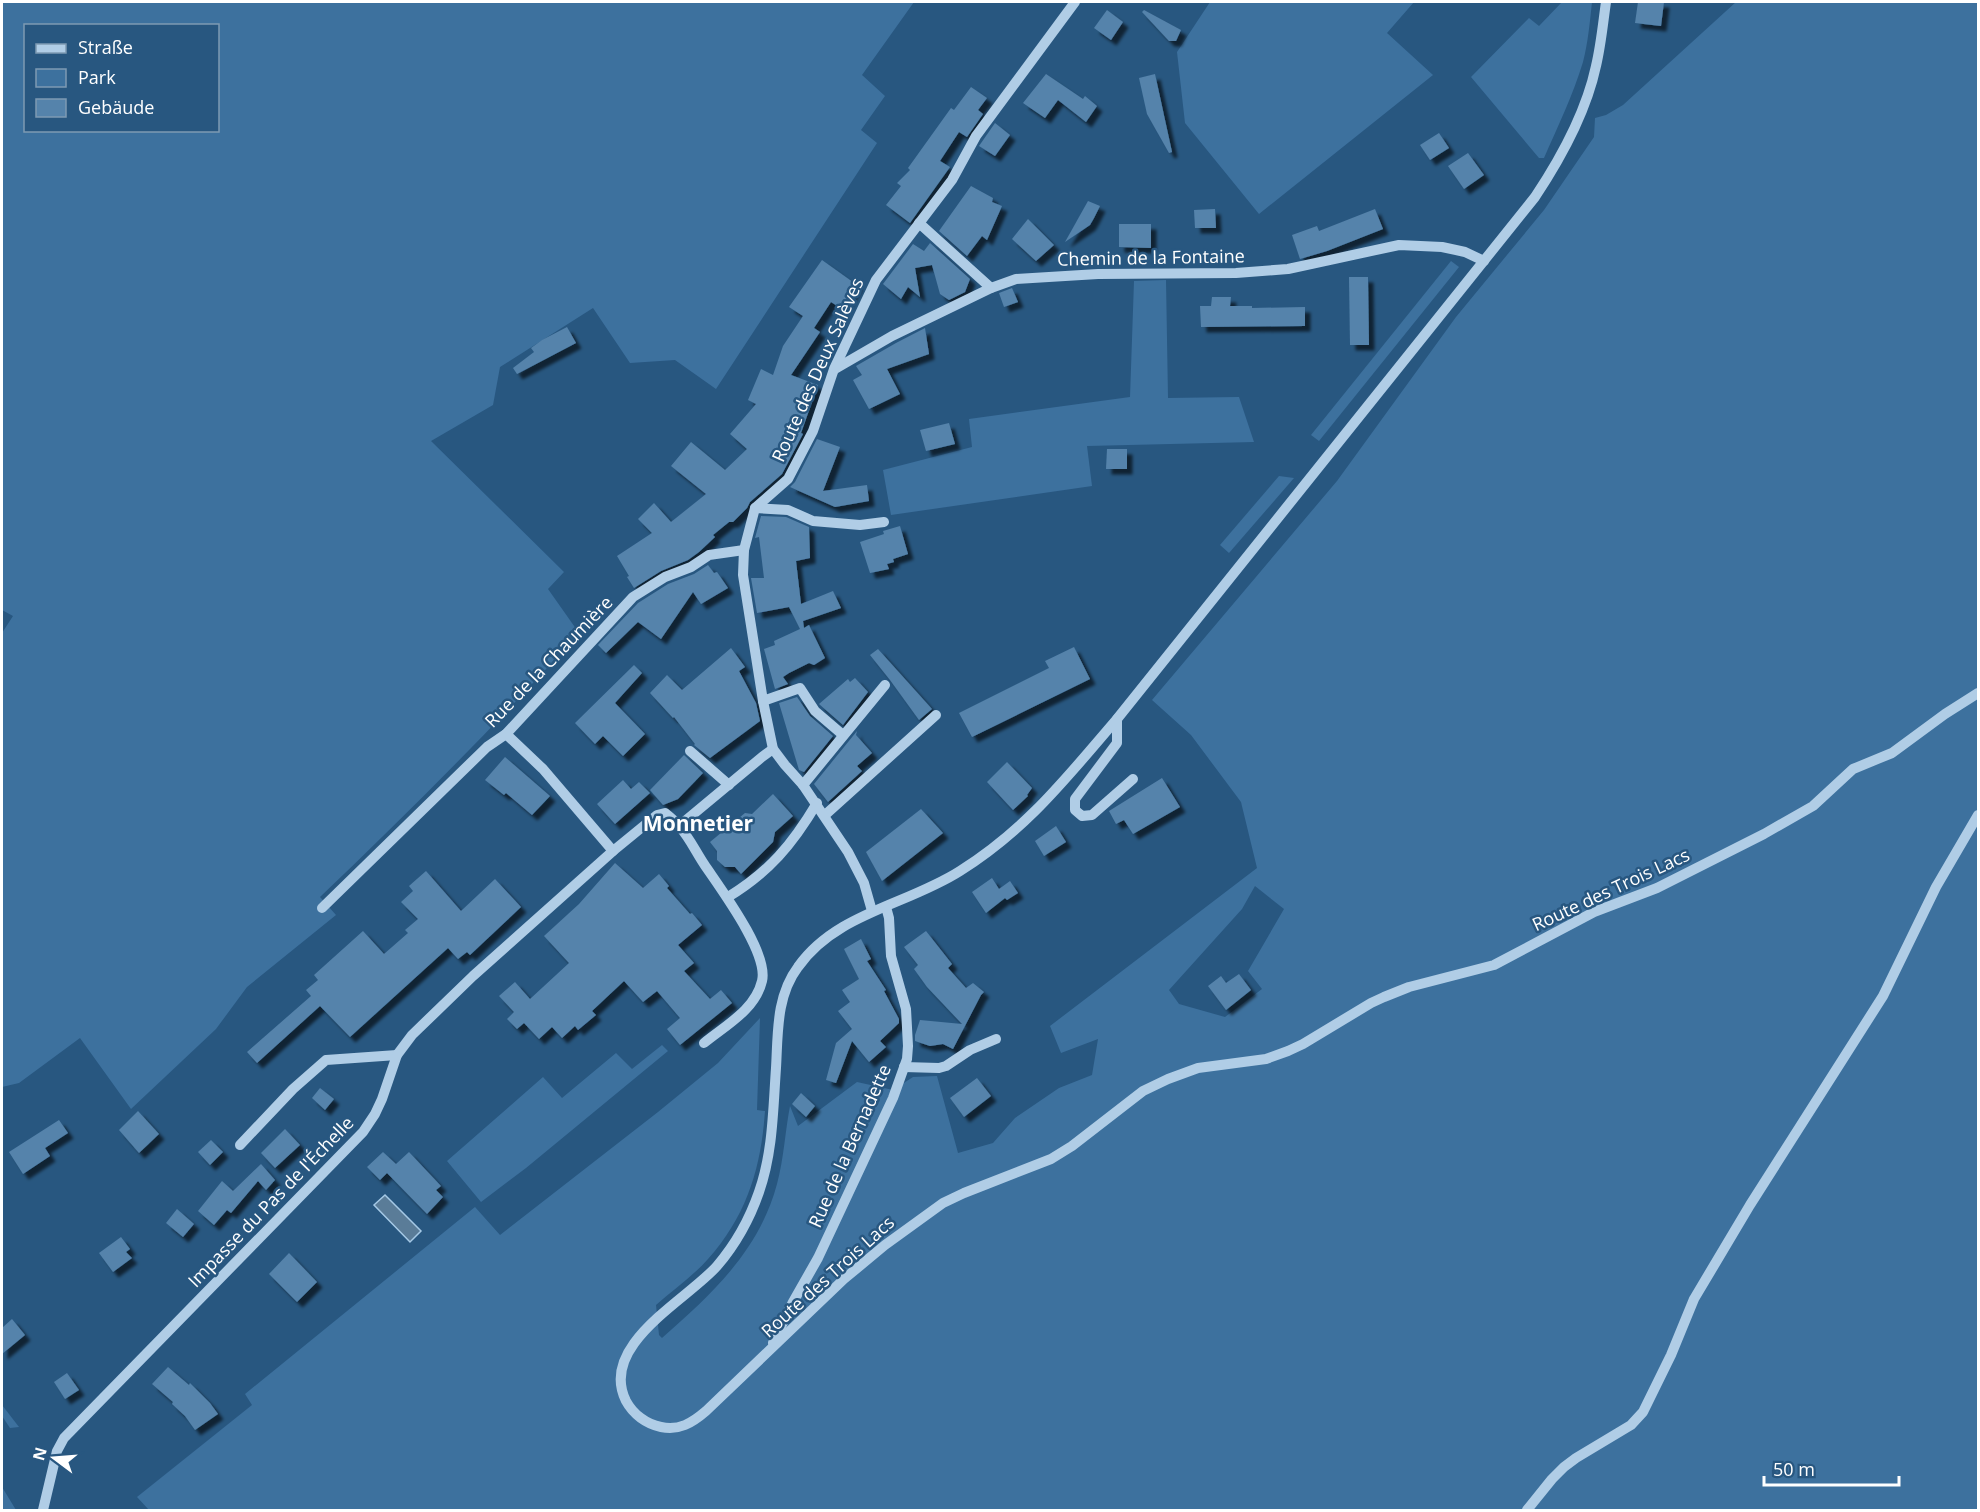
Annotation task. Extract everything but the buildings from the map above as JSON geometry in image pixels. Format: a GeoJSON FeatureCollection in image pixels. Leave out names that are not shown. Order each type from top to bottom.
{"type":"FeatureCollection","features":[{"type":"Feature","properties":{"kind":"street","name":"Route des Deux Salèves"},"geometry":{"type":"LineString","coordinates":[[755,508],[788,479],[813,431],[834,369],[876,280],[952,180],[976,136],[1075,2]]}},
{"type":"Feature","properties":{"kind":"street","name":"Route des Trois Lacs"},"geometry":{"type":"LineString","coordinates":[[1606,2],[1596,68],[1588,96],[1557,164],[1535,197],[1117,719],[1046,802],[992,850],[958,873],[848,923],[820,944],[798,966],[782,1002],[778,1022],[771,1144],[764,1177],[752,1209],[717,1266],[693,1290],[653,1323],[632,1345],[621,1372],[622,1392],[630,1407],[645,1421],[662,1427],[679,1428],[688,1425],[706,1411],[844,1280],[920,1218],[943,1203],[1051,1159],[1072,1146],[1143,1091],[1168,1079],[1198,1068],[1266,1059],[1288,1051],[1384,997],[1409,987],[1501,962],[1594,912],[1657,888],[1774,829],[1813,806],[1853,770],[1892,753],[1978,693]]}},
{"type":"Feature","properties":{"kind":"street"},"geometry":{"type":"LineString","coordinates":[[919,223],[991,288]]}},
{"type":"Feature","properties":{"kind":"street","name":"Chemin de la Fontaine"},"geometry":{"type":"LineString","coordinates":[[834,369],[892,336],[991,288],[1016,279],[1109,274],[1236,273],[1288,269],[1399,245],[1465,252],[1484,261]]}},
{"type":"Feature","properties":{"kind":"street"},"geometry":{"type":"LineString","coordinates":[[872,912],[864,883],[825,815],[773,749],[763,702],[743,575],[744,550],[755,508],[788,510],[813,521],[860,525],[884,522]]}},
{"type":"Feature","properties":{"kind":"street","name":"Rue de la Chaumière"},"geometry":{"type":"LineString","coordinates":[[321,908],[487,747],[506,734],[633,597],[665,576],[691,567],[709,555],[744,550]]}},
{"type":"Feature","properties":{"kind":"street"},"geometry":{"type":"LineString","coordinates":[[803,785],[885,685]]}},
{"type":"Feature","properties":{"kind":"street"},"geometry":{"type":"LineString","coordinates":[[763,702],[800,688],[815,711],[843,735]]}},
{"type":"Feature","properties":{"kind":"street"},"geometry":{"type":"LineString","coordinates":[[825,815],[936,715]]}},
{"type":"Feature","properties":{"kind":"street"},"geometry":{"type":"LineString","coordinates":[[1117,719],[1117,743],[1075,799],[1075,810],[1082,816],[1092,815],[1133,779]]}},
{"type":"Feature","properties":{"kind":"street"},"geometry":{"type":"LineString","coordinates":[[506,734],[543,769],[613,851]]}},
{"type":"Feature","properties":{"kind":"street"},"geometry":{"type":"LineString","coordinates":[[704,1043],[755,1001],[763,978],[763,966],[728,897],[679,826],[773,749]]}},
{"type":"Feature","properties":{"kind":"street"},"geometry":{"type":"LineString","coordinates":[[690,751],[729,785]]}},
{"type":"Feature","properties":{"kind":"street"},"geometry":{"type":"LineString","coordinates":[[728,897],[750,884],[783,853],[797,836],[817,803]]}},
{"type":"Feature","properties":{"kind":"street","name":"Impasse du Pas de l'Échelle"},"geometry":{"type":"LineString","coordinates":[[43,1510],[57,1451],[64,1438],[363,1132],[382,1099],[397,1054],[412,1035],[473,976],[613,851],[657,815],[665,813],[679,826]]}},
{"type":"Feature","properties":{"kind":"street"},"geometry":{"type":"LineString","coordinates":[[1527,1510],[1564,1467],[1631,1425],[1643,1412],[1671,1355],[1694,1299],[1750,1205],[1884,996],[1936,887],[1978,815]]}},
{"type":"Feature","properties":{"kind":"street","name":"Rue de la Bernadette"},"geometry":{"type":"LineString","coordinates":[[768,1351],[818,1258],[893,1098],[904,1068],[908,1046],[906,1009],[891,956],[889,918],[886,907]]}},
{"type":"Feature","properties":{"kind":"street"},"geometry":{"type":"LineString","coordinates":[[904,1068],[946,1066],[970,1050],[996,1039]]}},
{"type":"Feature","properties":{"kind":"street"},"geometry":{"type":"LineString","coordinates":[[240,1144],[293,1089],[327,1060],[397,1054]]}},
{"type":"Feature","properties":{"kind":"green space"},"geometry":{"type":"Polygon","coordinates":[[[2,2],[914,2],[862,75],[885,96],[861,130],[877,143],[716,389],[675,360],[630,363],[593,308],[500,367],[493,405],[431,441],[564,572],[548,589],[579,633],[452,768],[320,897],[336,915],[247,987],[216,1029],[131,1109],[80,1038],[19,1083],[2,1087],[2,633],[13,616],[2,610],[2,2]]]}},
{"type":"Feature","properties":{"kind":"green space"},"geometry":{"type":"Polygon","coordinates":[[[1210,2],[1414,2],[1387,33],[1433,75],[1259,214],[1185,123],[1177,52],[1210,2]]]}},
{"type":"Feature","properties":{"kind":"green space"},"geometry":{"type":"Polygon","coordinates":[[[1562,2],[1592,2],[1588,40],[1570,98],[1544,158],[1539,158],[1471,77],[1529,18],[1539,26],[1562,2]]]}},
{"type":"Feature","properties":{"kind":"green space"},"geometry":{"type":"Polygon","coordinates":[[[1736,2],[1978,2],[1978,1510],[149,1510],[137,1497],[252,1405],[245,1394],[475,1207],[500,1235],[718,1063],[760,1018],[757,1110],[765,1111],[760,1152],[750,1190],[733,1225],[708,1259],[656,1305],[659,1335],[662,1338],[699,1305],[732,1270],[758,1230],[777,1184],[790,1106],[798,1126],[857,1082],[893,1090],[913,1077],[937,1076],[958,1153],[993,1143],[1015,1118],[1059,1088],[1092,1075],[1098,1039],[1061,1053],[1050,1026],[1257,868],[1241,802],[1191,735],[1152,700],[1337,481],[1456,317],[1544,210],[1594,137],[1595,118],[1606,115],[1623,105],[1736,2]],[[1255,886],[1242,909],[1169,990],[1179,1004],[1225,1017],[1262,989],[1248,971],[1284,909],[1255,886]]]}},
{"type":"Feature","properties":{"kind":"green space"},"geometry":{"type":"Polygon","coordinates":[[[1451,261],[1459,267],[1319,441],[1311,435],[1451,261]]]}},
{"type":"Feature","properties":{"kind":"green space"},"geometry":{"type":"Polygon","coordinates":[[[1166,280],[1168,398],[1239,397],[1254,442],[1087,446],[1092,486],[891,515],[883,470],[972,447],[969,419],[1130,397],[1134,281],[1166,280]]]}},
{"type":"Feature","properties":{"kind":"green space"},"geometry":{"type":"Polygon","coordinates":[[[1279,476],[1294,478],[1229,553],[1220,545],[1279,476]]]}},
{"type":"Feature","properties":{"kind":"green space"},"geometry":{"type":"Polygon","coordinates":[[[662,1045],[668,1051],[526,1168],[481,1202],[447,1161],[543,1077],[562,1098],[616,1053],[632,1069],[662,1045]]]}},
{"type":"Feature","properties":{"kind":"green space"},"geometry":{"type":"Polygon","coordinates":[[[2,1405],[19,1427],[10,1428],[2,1416],[2,1405]]]}},
{"type":"Feature","properties":{"kind":"green space"},"geometry":{"type":"Polygon","coordinates":[[[2,1487],[16,1510],[2,1510],[2,1487]]]}},
{"type":"Feature","properties":{"kind":"shaded area"},"geometry":{"type":"Polygon","coordinates":[[[385,1195],[421,1231],[410,1242],[374,1205],[385,1195]]]}},
{"type":"Feature","properties":{"kind":"district","name":"Monnetier"},"geometry":{"type":"Point","coordinates":[698,824]}}]}
